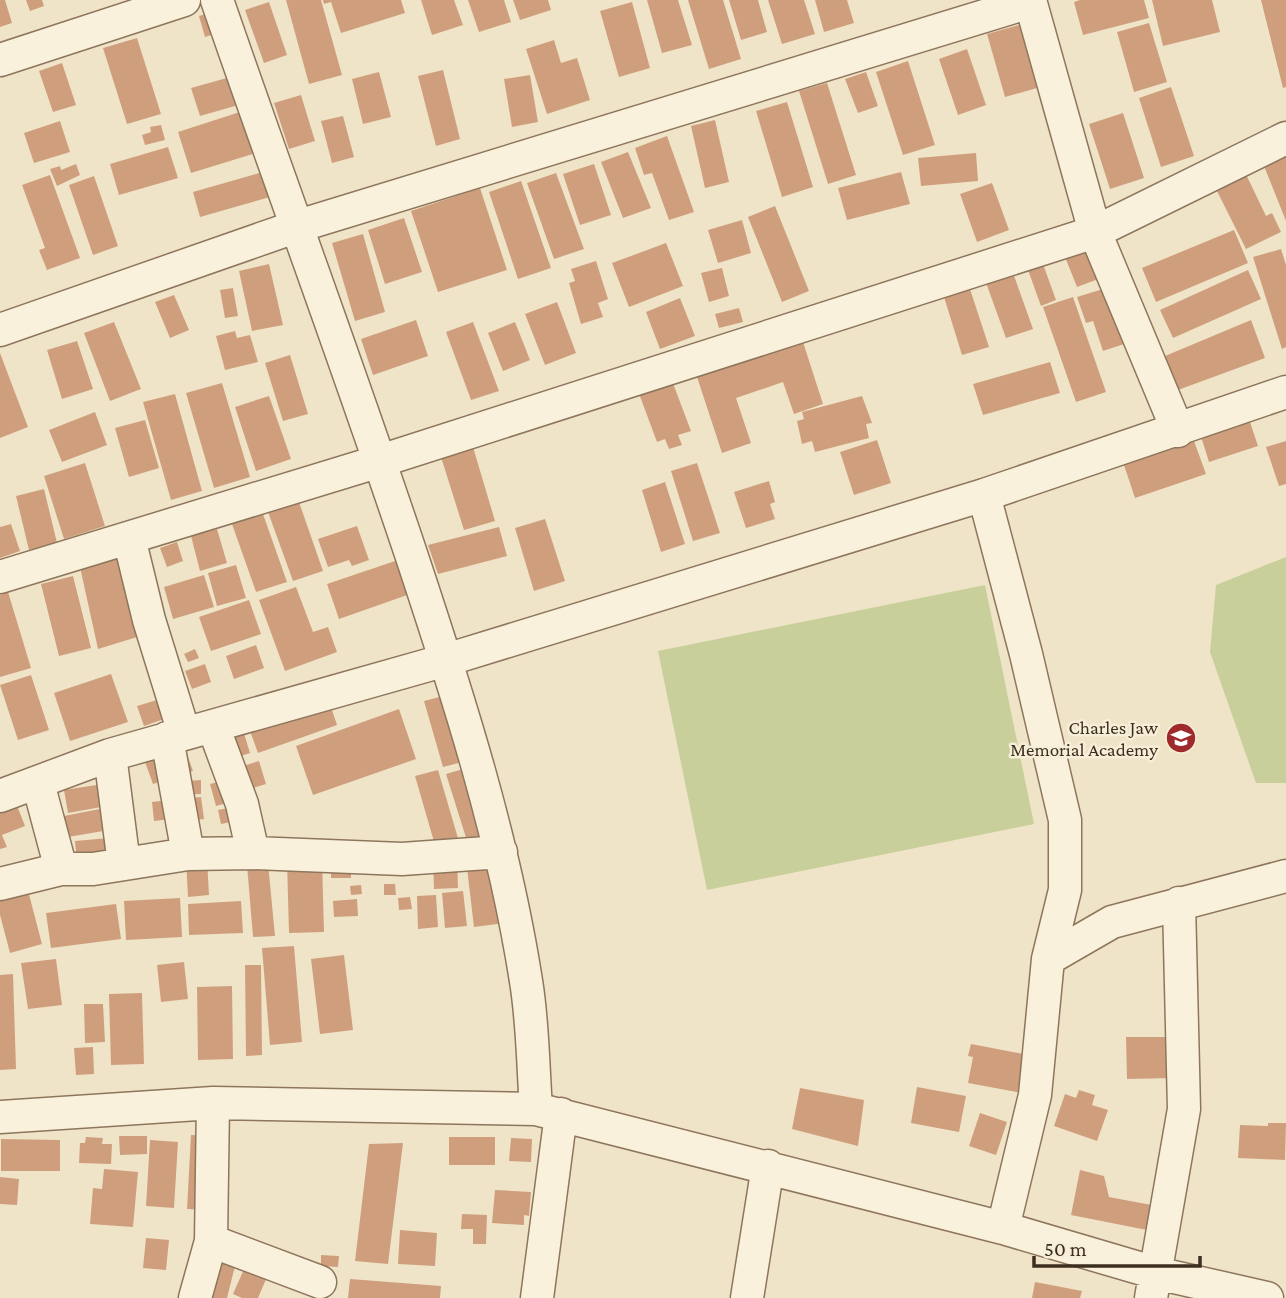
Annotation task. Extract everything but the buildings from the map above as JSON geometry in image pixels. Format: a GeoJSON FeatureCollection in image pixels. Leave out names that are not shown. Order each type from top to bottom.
{"type":"FeatureCollection","features":[{"type":"Feature","properties":{"kind":"street"},"geometry":{"type":"LineString","coordinates":[[0,60],[184,0]]}},
{"type":"Feature","properties":{"kind":"street"},"geometry":{"type":"LineString","coordinates":[[217,0],[295,227],[380,461],[446,660],[501,852],[549,1111],[537,1298]]}},
{"type":"Feature","properties":{"kind":"street"},"geometry":{"type":"LineString","coordinates":[[0,330],[295,227],[1030,1],[1095,232],[1178,431]]}},
{"type":"Feature","properties":{"kind":"street"},"geometry":{"type":"LineString","coordinates":[[0,577],[380,461],[1095,232],[1286,138]]}},
{"type":"Feature","properties":{"kind":"street"},"geometry":{"type":"LineString","coordinates":[[0,796],[110,755],[446,660],[984,495],[1286,392]]}},
{"type":"Feature","properties":{"kind":"street"},"geometry":{"type":"LineString","coordinates":[[984,495],[1026,654],[1065,820],[1065,890],[1048,959],[1035,1096],[1003,1228]]}},
{"type":"Feature","properties":{"kind":"street"},"geometry":{"type":"LineString","coordinates":[[129,538],[149,620],[188,732],[242,804],[253,853]]}},
{"type":"Feature","properties":{"kind":"street"},"geometry":{"type":"LineString","coordinates":[[188,732],[188,854]]}},
{"type":"Feature","properties":{"kind":"street"},"geometry":{"type":"LineString","coordinates":[[110,755],[124,864]]}},
{"type":"Feature","properties":{"kind":"street"},"geometry":{"type":"LineString","coordinates":[[38,783],[61,869]]}},
{"type":"Feature","properties":{"kind":"street"},"geometry":{"type":"LineString","coordinates":[[0,884],[61,869],[93,869],[188,854],[253,853],[402,859],[501,852]]}},
{"type":"Feature","properties":{"kind":"street"},"geometry":{"type":"LineString","coordinates":[[1048,959],[1112,922],[1286,876]]}},
{"type":"Feature","properties":{"kind":"street"},"geometry":{"type":"LineString","coordinates":[[1154,1285],[1184,1109],[1179,903]]}},
{"type":"Feature","properties":{"kind":"street"},"geometry":{"type":"LineString","coordinates":[[195,1298],[211,1241],[213,1103]]}},
{"type":"Feature","properties":{"kind":"street"},"geometry":{"type":"LineString","coordinates":[[0,1117],[213,1103],[549,1111],[1003,1228],[1154,1285],[1267,1298]]}},
{"type":"Feature","properties":{"kind":"street"},"geometry":{"type":"LineString","coordinates":[[747,1298],[768,1166]]}},
{"type":"Feature","properties":{"kind":"street"},"geometry":{"type":"LineString","coordinates":[[211,1241],[320,1282]]}},
{"type":"Feature","properties":{"kind":"green space"},"geometry":{"type":"Polygon","coordinates":[[[1286,557],[1286,783],[1256,783],[1210,652],[1216,585],[1286,557]]]}},
{"type":"Feature","properties":{"kind":"green space"},"geometry":{"type":"Polygon","coordinates":[[[985,585],[1034,824],[707,890],[658,651],[985,585]]]}},
{"type":"Feature","properties":{"kind":"place","name":"Charles Jaw Memorial Academy"},"geometry":{"type":"Point","coordinates":[1181,738]}}]}
